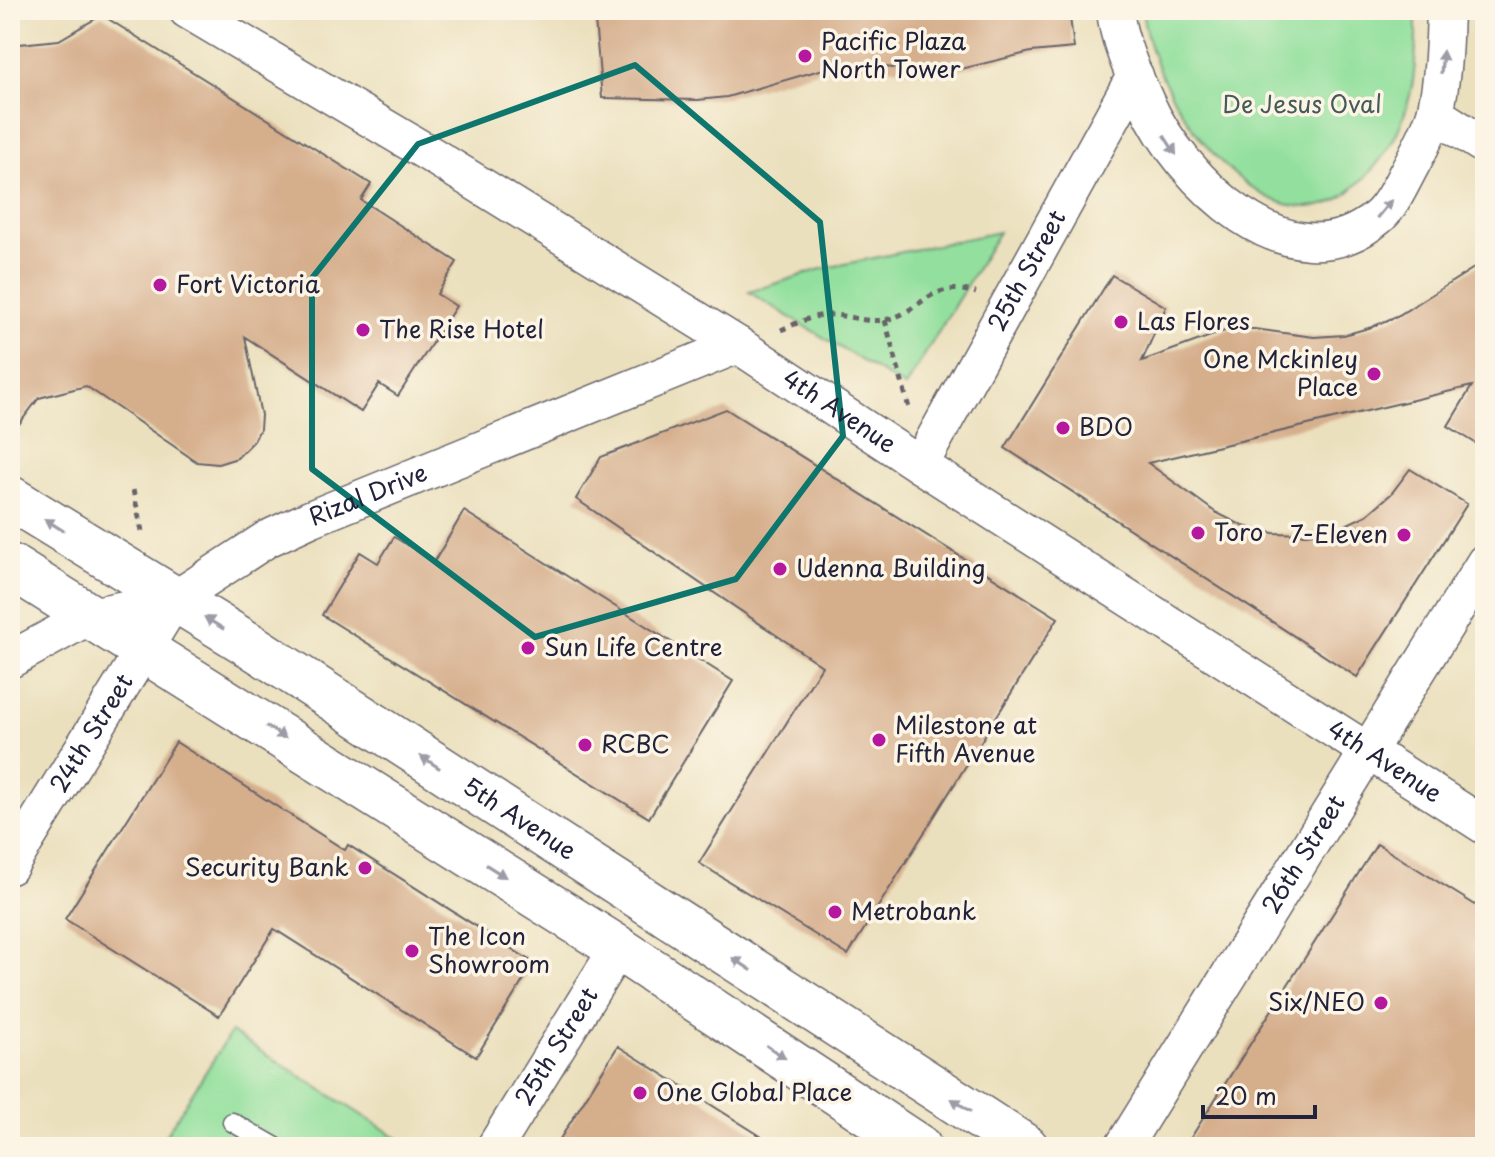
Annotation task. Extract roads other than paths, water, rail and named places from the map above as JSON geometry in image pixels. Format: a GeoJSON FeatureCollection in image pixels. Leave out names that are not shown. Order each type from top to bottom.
{"type":"FeatureCollection","features":[{"type":"Feature","properties":{"kind":"main road","name":"5th Avenue"},"geometry":{"type":"LineString","coordinates":[[10,498],[175,599],[1026,1147]]}},
{"type":"Feature","properties":{"kind":"main road"},"geometry":{"type":"LineString","coordinates":[[10,566],[618,948],[919,1147]]}},
{"type":"Feature","properties":{"kind":"street","name":"4th Avenue"},"geometry":{"type":"LineString","coordinates":[[187,10],[433,156],[738,345],[1485,826]]}},
{"type":"Feature","properties":{"kind":"street"},"geometry":{"type":"LineString","coordinates":[[1115,10],[1116,23],[1135,76],[1156,123],[1178,157],[1206,189],[1243,217],[1284,236],[1319,242],[1350,235],[1379,217],[1397,192],[1435,114],[1442,69],[1445,10]]}},
{"type":"Feature","properties":{"kind":"street","name":"25th Street"},"geometry":{"type":"LineString","coordinates":[[920,465],[1135,76]]}},
{"type":"Feature","properties":{"kind":"street"},"geometry":{"type":"LineString","coordinates":[[1435,114],[1485,146]]}},
{"type":"Feature","properties":{"kind":"street","name":"Rizal Drive"},"geometry":{"type":"LineString","coordinates":[[10,660],[90,616],[175,599],[254,547],[310,519],[738,345]]}},
{"type":"Feature","properties":{"kind":"street","name":"26th Street"},"geometry":{"type":"LineString","coordinates":[[1123,1147],[1485,562]]}},
{"type":"Feature","properties":{"kind":"street","name":"24th Street"},"geometry":{"type":"LineString","coordinates":[[10,866],[175,599]]}},
{"type":"Feature","properties":{"kind":"street","name":"25th Street"},"geometry":{"type":"LineString","coordinates":[[495,1147],[618,948]]}},
{"type":"Feature","properties":{"kind":"lane"},"geometry":{"type":"LineString","coordinates":[[232,1122],[276,1147]]}},
{"type":"Feature","properties":{"kind":"place","name":"Pacific Plaza North Tower"},"geometry":{"type":"Point","coordinates":[805,56]}},
{"type":"Feature","properties":{"kind":"place","name":"Fort Victoria"},"geometry":{"type":"Point","coordinates":[160,285]}},
{"type":"Feature","properties":{"kind":"place","name":"Las Flores"},"geometry":{"type":"Point","coordinates":[1121,322]}},
{"type":"Feature","properties":{"kind":"place","name":"The Rise Hotel"},"geometry":{"type":"Point","coordinates":[363,330]}},
{"type":"Feature","properties":{"kind":"place","name":"One Mckinley Place"},"geometry":{"type":"Point","coordinates":[1374,374]}},
{"type":"Feature","properties":{"kind":"place","name":"BDO"},"geometry":{"type":"Point","coordinates":[1063,428]}},
{"type":"Feature","properties":{"kind":"place","name":"Toro"},"geometry":{"type":"Point","coordinates":[1198,533]}},
{"type":"Feature","properties":{"kind":"place","name":"7-Eleven"},"geometry":{"type":"Point","coordinates":[1404,535]}},
{"type":"Feature","properties":{"kind":"place","name":"Udenna Building"},"geometry":{"type":"Point","coordinates":[780,569]}},
{"type":"Feature","properties":{"kind":"place","name":"Sun Life Centre"},"geometry":{"type":"Point","coordinates":[528,648]}},
{"type":"Feature","properties":{"kind":"place","name":"Milestone at Fifth Avenue"},"geometry":{"type":"Point","coordinates":[879,740]}},
{"type":"Feature","properties":{"kind":"place","name":"RCBC"},"geometry":{"type":"Point","coordinates":[585,745]}},
{"type":"Feature","properties":{"kind":"place","name":"Security Bank"},"geometry":{"type":"Point","coordinates":[365,868]}},
{"type":"Feature","properties":{"kind":"place","name":"Metrobank"},"geometry":{"type":"Point","coordinates":[835,912]}},
{"type":"Feature","properties":{"kind":"place","name":"The Icon Showroom"},"geometry":{"type":"Point","coordinates":[412,951]}},
{"type":"Feature","properties":{"kind":"place","name":"Six/NEO"},"geometry":{"type":"Point","coordinates":[1381,1003]}},
{"type":"Feature","properties":{"kind":"place","name":"One Global Place"},"geometry":{"type":"Point","coordinates":[640,1093]}},
{"type":"Feature","properties":{"kind":"park label","name":"De Jesus Oval"},"geometry":{"type":"Point","coordinates":[1302,105]}}]}
